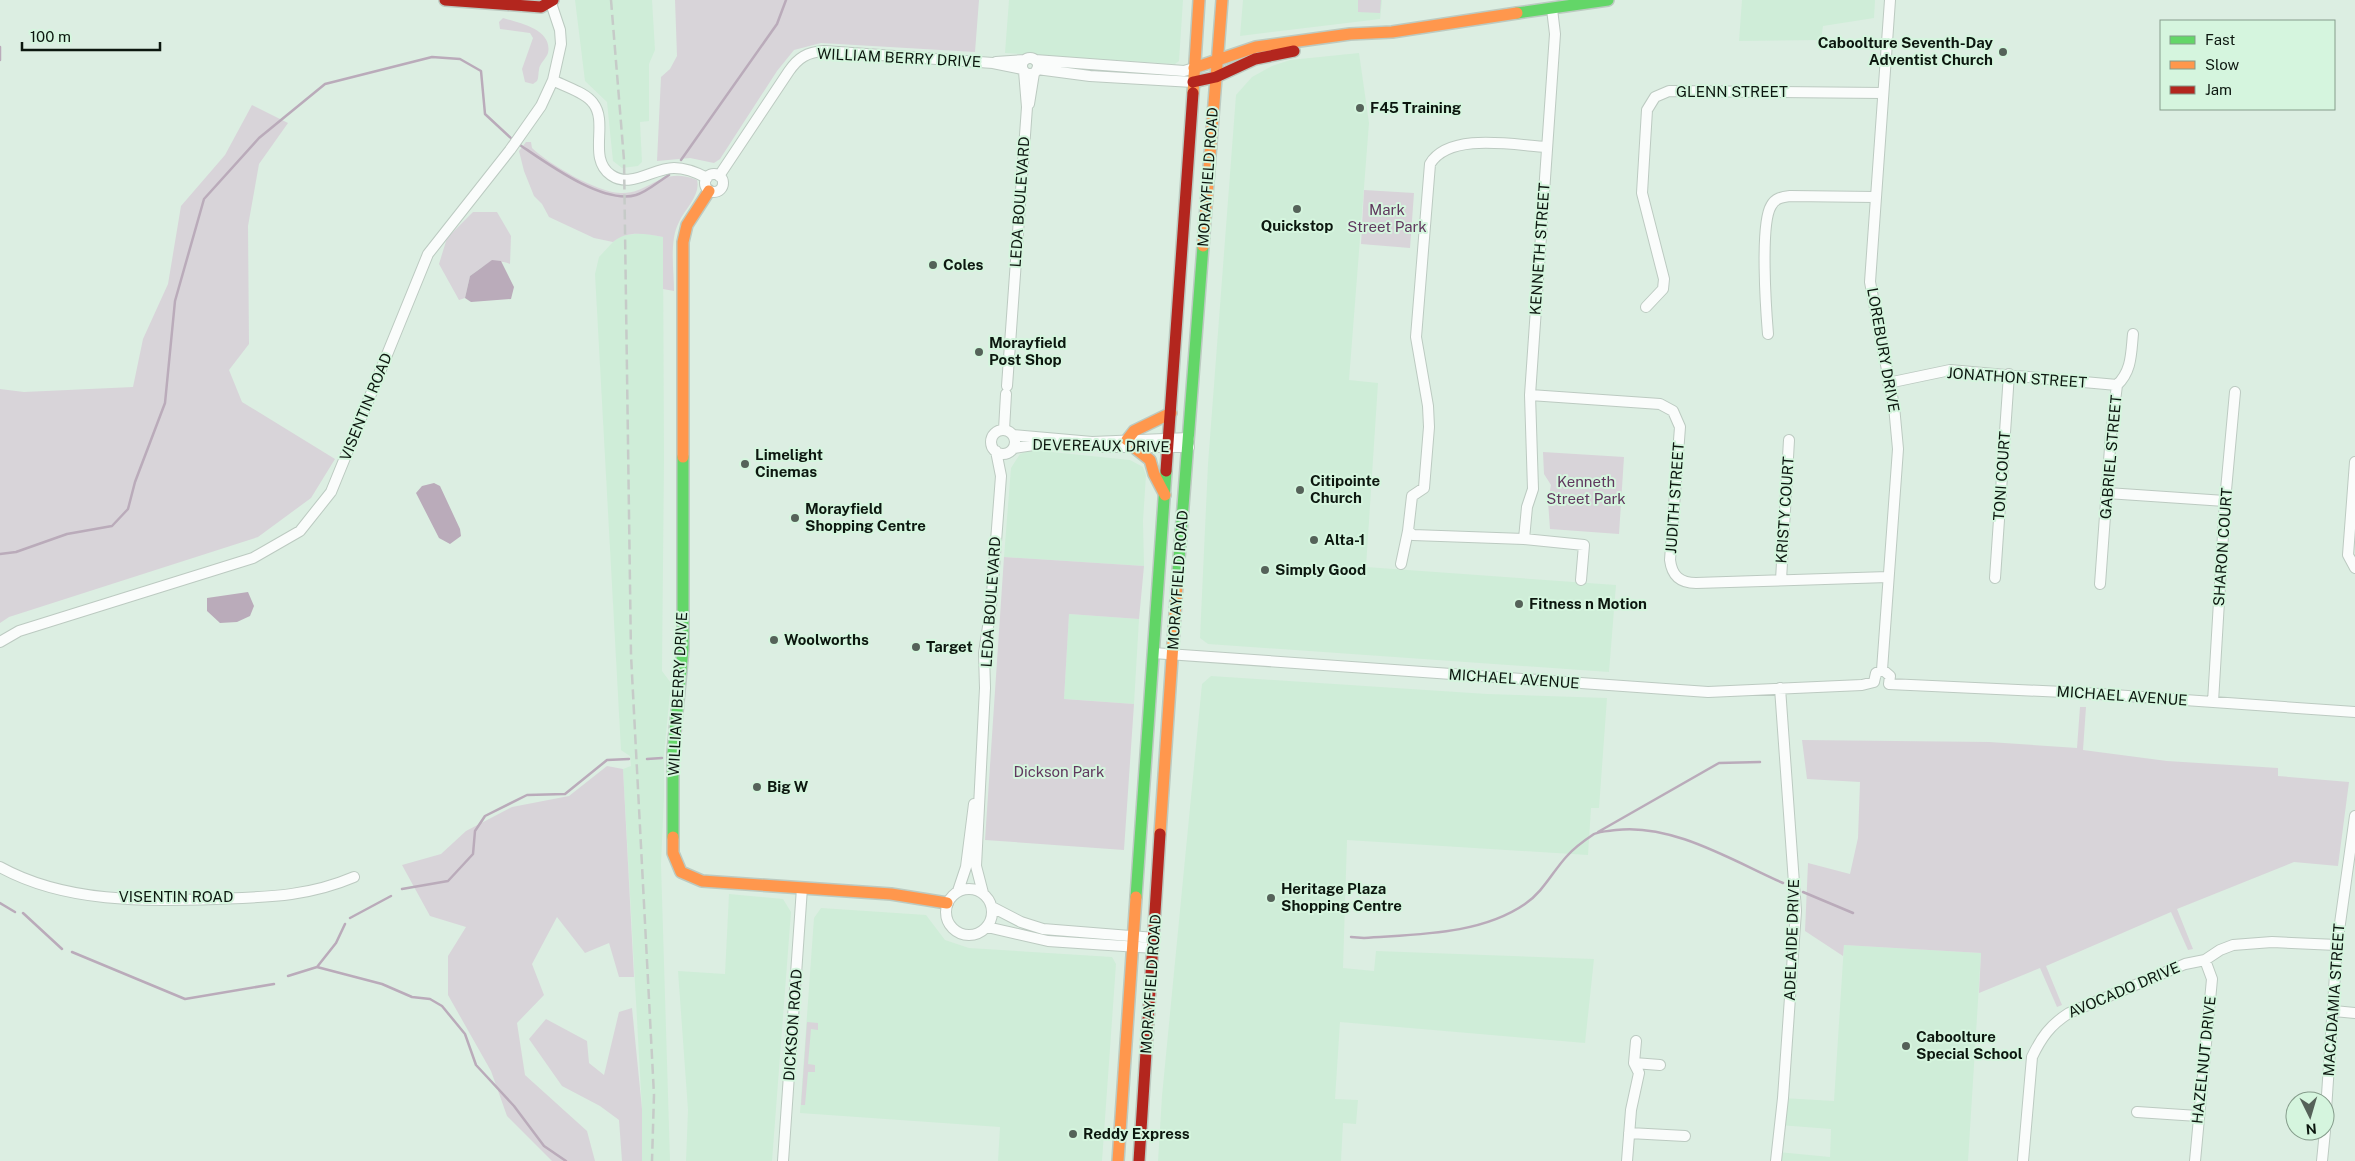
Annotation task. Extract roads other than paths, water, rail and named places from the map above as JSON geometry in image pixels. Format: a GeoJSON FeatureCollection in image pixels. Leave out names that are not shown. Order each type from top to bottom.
{"type":"FeatureCollection","features":[{"type":"Feature","properties":{"kind":"main road"},"geometry":{"type":"LineString","coordinates":[[445,0],[541,7],[552,1]]}},
{"type":"Feature","properties":{"kind":"main road","name":"MORAYFIELD ROAD"},"geometry":{"type":"LineString","coordinates":[[1118,1161],[1199,0]]}},
{"type":"Feature","properties":{"kind":"main road","name":"MORAYFIELD ROAD"},"geometry":{"type":"LineString","coordinates":[[1139,1161],[1173,655],[1222,0]]}},
{"type":"Feature","properties":{"kind":"main road"},"geometry":{"type":"LineString","coordinates":[[1194,68],[1256,47],[1350,34],[1378,34],[1608,0]]}},
{"type":"Feature","properties":{"kind":"main road"},"geometry":{"type":"LineString","coordinates":[[1193,82],[1216,78],[1266,56],[1352,42],[1378,34]]}},
{"type":"Feature","properties":{"kind":"main road","name":"WILLIAM BERRY DRIVE"},"geometry":{"type":"LineString","coordinates":[[709,191],[687,225],[683,242],[682,667],[673,753],[673,853],[676,863],[681,872],[696,880],[891,894],[947,903]]}},
{"type":"Feature","properties":{"kind":"main road"},"geometry":{"type":"LineString","coordinates":[[1127,440],[1134,431],[1171,412]]}},
{"type":"Feature","properties":{"kind":"main road"},"geometry":{"type":"LineString","coordinates":[[1136,448],[1150,460],[1154,474],[1165,495]]}},
{"type":"Feature","properties":{"kind":"street","name":"LOREBURY DRIVE"},"geometry":{"type":"LineString","coordinates":[[1882,670],[1898,449],[1894,406],[1888,383],[1870,282],[1890,0]]}},
{"type":"Feature","properties":{"kind":"street","name":"VISENTIN ROAD"},"geometry":{"type":"LineString","coordinates":[[0,642],[18,631],[253,558],[300,531],[331,492],[428,254],[524,132],[541,106],[553,80],[560,44],[560,30],[552,1]]}},
{"type":"Feature","properties":{"kind":"street","name":"KENNETH STREET"},"geometry":{"type":"LineString","coordinates":[[1524,539],[1527,507],[1533,489],[1530,395],[1555,34],[1552,8]]}},
{"type":"Feature","properties":{"kind":"street","name":"WILLIAM BERRY DRIVE"},"geometry":{"type":"LineString","coordinates":[[719,176],[789,71],[798,59],[807,54],[824,51],[993,62],[1090,76],[1193,82]]}},
{"type":"Feature","properties":{"kind":"street","name":"WILLIAM BERRY DRIVE"},"geometry":{"type":"LineString","coordinates":[[1030,67],[1184,71],[1194,68]]}},
{"type":"Feature","properties":{"kind":"street","name":"LEDA BOULEVARD"},"geometry":{"type":"LineString","coordinates":[[1008,432],[1006,390],[1027,107],[1030,101],[1030,67]]}},
{"type":"Feature","properties":{"kind":"street"},"geometry":{"type":"LineString","coordinates":[[553,80],[585,96],[594,104],[597,116],[600,159],[605,169],[613,176],[630,180],[674,168],[692,171],[707,178]]}},
{"type":"Feature","properties":{"kind":"street","name":"GLENN STREET"},"geometry":{"type":"LineString","coordinates":[[1646,307],[1663,289],[1664,279],[1642,193],[1647,110],[1654,96],[1669,91],[1883,93]]}},
{"type":"Feature","properties":{"kind":"street"},"geometry":{"type":"LineString","coordinates":[[1401,564],[1408,531],[1412,496],[1424,488],[1428,413],[1416,337],[1430,164],[1435,155],[1446,149],[1470,144],[1546,147]]}},
{"type":"Feature","properties":{"kind":"street"},"geometry":{"type":"LineString","coordinates":[[711,174],[719,176],[723,183],[722,188],[717,192],[709,191],[705,186],[707,178],[711,174]]}},
{"type":"Feature","properties":{"kind":"street"},"geometry":{"type":"LineString","coordinates":[[1768,334],[1764,289],[1767,218],[1774,202],[1781,197],[1790,196],[1876,197]]}},
{"type":"Feature","properties":{"kind":"street","name":"GABRIEL STREET"},"geometry":{"type":"LineString","coordinates":[[2100,584],[2117,385],[2123,379],[2130,366],[2133,334]]}},
{"type":"Feature","properties":{"kind":"street","name":"JONATHON STREET"},"geometry":{"type":"LineString","coordinates":[[1888,383],[1950,370],[2117,385]]}},
{"type":"Feature","properties":{"kind":"street","name":"TONI COURT"},"geometry":{"type":"LineString","coordinates":[[1995,578],[2009,374]]}},
{"type":"Feature","properties":{"kind":"street","name":"SHARON COURT"},"geometry":{"type":"LineString","coordinates":[[2213,702],[2235,392]]}},
{"type":"Feature","properties":{"kind":"street","name":"JUDITH STREET"},"geometry":{"type":"LineString","coordinates":[[1530,395],[1660,404],[1673,411],[1680,427],[1670,560],[1674,574],[1679,580],[1688,583],[1888,578]]}},
{"type":"Feature","properties":{"kind":"street"},"geometry":{"type":"LineString","coordinates":[[996,432],[1008,432],[1015,441],[1011,450],[996,452],[991,445],[992,438],[996,432]]}},
{"type":"Feature","properties":{"kind":"street","name":"DEVEREAUX DRIVE"},"geometry":{"type":"LineString","coordinates":[[1008,432],[1092,442],[1127,440],[1189,443]]}},
{"type":"Feature","properties":{"kind":"street","name":"KRISTY COURT"},"geometry":{"type":"LineString","coordinates":[[1781,580],[1790,440]]}},
{"type":"Feature","properties":{"kind":"street","name":"DEVEREAUX DRIVE"},"geometry":{"type":"LineString","coordinates":[[1011,450],[1032,443],[1136,448],[1169,443]]}},
{"type":"Feature","properties":{"kind":"street","name":"LEDA BOULEVARD"},"geometry":{"type":"LineString","coordinates":[[1001,476],[1011,450]]}},
{"type":"Feature","properties":{"kind":"street","name":"LEDA BOULEVARD"},"geometry":{"type":"LineString","coordinates":[[983,893],[976,866],[986,688],[984,653],[991,607],[1001,476],[996,452]]}},
{"type":"Feature","properties":{"kind":"street"},"geometry":{"type":"LineString","coordinates":[[2355,462],[2348,555],[2355,568]]}},
{"type":"Feature","properties":{"kind":"street"},"geometry":{"type":"LineString","coordinates":[[2107,493],[2226,501]]}},
{"type":"Feature","properties":{"kind":"street"},"geometry":{"type":"LineString","coordinates":[[1408,531],[1413,535],[1524,539],[1584,545],[1581,580]]}},
{"type":"Feature","properties":{"kind":"street","name":"MICHAEL AVENUE"},"geometry":{"type":"LineString","coordinates":[[1153,653],[1708,692],[1862,685],[1874,682]]}},
{"type":"Feature","properties":{"kind":"street"},"geometry":{"type":"LineString","coordinates":[[1882,670],[1889,674],[1888,684],[1881,687],[1874,682],[1875,675],[1882,670]]}},
{"type":"Feature","properties":{"kind":"street","name":"MICHAEL AVENUE"},"geometry":{"type":"LineString","coordinates":[[1888,684],[1969,686],[2355,712]]}},
{"type":"Feature","properties":{"kind":"street","name":"ADELAIDE DRIVE"},"geometry":{"type":"LineString","coordinates":[[1776,1161],[1784,1090],[1796,910],[1780,688]]}},
{"type":"Feature","properties":{"kind":"street","name":"LEDA BOULEVARD"},"geometry":{"type":"LineString","coordinates":[[958,891],[966,867],[971,823],[979,788]]}},
{"type":"Feature","properties":{"kind":"street","name":"MACADAMIA STREET"},"geometry":{"type":"LineString","coordinates":[[2328,1091],[2337,946],[2355,816]]}},
{"type":"Feature","properties":{"kind":"street","name":"VISENTIN ROAD"},"geometry":{"type":"LineString","coordinates":[[0,867],[15,876],[61,890],[108,897],[161,900],[285,896],[329,888],[354,876]]}},
{"type":"Feature","properties":{"kind":"street","name":"DICKSON ROAD"},"geometry":{"type":"LineString","coordinates":[[783,1161],[802,888]]}},
{"type":"Feature","properties":{"kind":"street"},"geometry":{"type":"LineString","coordinates":[[992,907],[991,921],[987,927],[974,935],[959,933],[948,923],[946,916],[947,903],[958,891],[971,889],[983,893],[992,907],[1021,922],[1043,929],[1133,942]]}},
{"type":"Feature","properties":{"kind":"street"},"geometry":{"type":"LineString","coordinates":[[987,927],[1008,930],[1039,939],[1154,943]]}},
{"type":"Feature","properties":{"kind":"street","name":"AVOCADO DRIVE"},"geometry":{"type":"LineString","coordinates":[[2022,1161],[2032,1057],[2048,1029],[2069,1013],[2185,964],[2205,960],[2220,950],[2233,945],[2272,942],[2337,946]]}},
{"type":"Feature","properties":{"kind":"street","name":"HAZELNUT DRIVE"},"geometry":{"type":"LineString","coordinates":[[2195,1161],[2212,979],[2205,960]]}},
{"type":"Feature","properties":{"kind":"street"},"geometry":{"type":"LineString","coordinates":[[2334,1012],[2355,1013]]}},
{"type":"Feature","properties":{"kind":"street"},"geometry":{"type":"LineString","coordinates":[[1627,1161],[1631,1110],[1639,1073],[1634,1064],[1636,1041]]}},
{"type":"Feature","properties":{"kind":"street"},"geometry":{"type":"LineString","coordinates":[[1634,1064],[1660,1065]]}},
{"type":"Feature","properties":{"kind":"street"},"geometry":{"type":"LineString","coordinates":[[2137,1112],[2198,1116]]}},
{"type":"Feature","properties":{"kind":"street"},"geometry":{"type":"LineString","coordinates":[[1629,1133],[1685,1136]]}},
{"type":"Feature","properties":{"kind":"street"},"geometry":{"type":"LineString","coordinates":[[2322,1161],[2323,1141]]}},
{"type":"Feature","properties":{"kind":"waterway"},"geometry":{"type":"LineString","coordinates":[[681,160],[777,24],[786,0]]}},
{"type":"Feature","properties":{"kind":"waterway"},"geometry":{"type":"LineString","coordinates":[[0,47],[0,60]]}},
{"type":"Feature","properties":{"kind":"waterway"},"geometry":{"type":"LineString","coordinates":[[0,554],[16,552],[67,534],[112,526],[128,509],[135,482],[165,403],[175,301],[204,199],[259,138],[325,84],[432,57],[460,59],[481,71],[485,114],[513,140]]}},
{"type":"Feature","properties":{"kind":"waterway"},"geometry":{"type":"LineString","coordinates":[[517,143],[574,180],[607,194],[622,196],[640,194],[669,175]]}},
{"type":"Feature","properties":{"kind":"waterway"},"geometry":{"type":"LineString","coordinates":[[647,759],[662,758]]}},
{"type":"Feature","properties":{"kind":"waterway"},"geometry":{"type":"LineString","coordinates":[[402,889],[448,881],[473,854],[475,831],[485,816],[527,795],[565,794],[607,760],[629,759]]}},
{"type":"Feature","properties":{"kind":"waterway"},"geometry":{"type":"LineString","coordinates":[[1598,832],[1719,763],[1760,762]]}},
{"type":"Feature","properties":{"kind":"waterway"},"geometry":{"type":"LineString","coordinates":[[1351,937],[1364,938],[1426,934],[1488,922],[1525,904],[1537,894],[1576,847],[1594,834],[1605,831],[1637,829],[1659,832],[1680,838],[1723,855],[1783,883]]}},
{"type":"Feature","properties":{"kind":"waterway"},"geometry":{"type":"LineString","coordinates":[[1803,892],[1853,913]]}},
{"type":"Feature","properties":{"kind":"waterway"},"geometry":{"type":"LineString","coordinates":[[350,918],[391,896]]}},
{"type":"Feature","properties":{"kind":"waterway"},"geometry":{"type":"LineString","coordinates":[[0,903],[15,912]]}},
{"type":"Feature","properties":{"kind":"waterway"},"geometry":{"type":"LineString","coordinates":[[23,913],[62,949]]}},
{"type":"Feature","properties":{"kind":"waterway"},"geometry":{"type":"LineString","coordinates":[[317,967],[336,943],[345,924]]}},
{"type":"Feature","properties":{"kind":"waterway"},"geometry":{"type":"LineString","coordinates":[[72,952],[185,999],[274,984]]}},
{"type":"Feature","properties":{"kind":"waterway"},"geometry":{"type":"LineString","coordinates":[[288,976],[317,967],[382,984],[412,997],[430,999],[442,1006],[465,1034],[476,1065],[514,1106],[544,1146],[566,1161]]}},
{"type":"Feature","properties":{"kind":"railway"},"geometry":{"type":"LineString","coordinates":[[611,0],[624,160],[631,655],[654,1095],[652,1161]]}},
{"type":"Feature","properties":{"kind":"place","name":"Caboolture Seventh-Day Adventist Church"},"geometry":{"type":"Point","coordinates":[2003,52]}},
{"type":"Feature","properties":{"kind":"place","name":"F45 Training"},"geometry":{"type":"Point","coordinates":[1360,108]}},
{"type":"Feature","properties":{"kind":"place","name":"Quickstop"},"geometry":{"type":"Point","coordinates":[1297,209]}},
{"type":"Feature","properties":{"kind":"place","name":"Coles"},"geometry":{"type":"Point","coordinates":[933,265]}},
{"type":"Feature","properties":{"kind":"place","name":"Morayfield Post Shop"},"geometry":{"type":"Point","coordinates":[979,352]}},
{"type":"Feature","properties":{"kind":"place","name":"Limelight Cinemas"},"geometry":{"type":"Point","coordinates":[745,464]}},
{"type":"Feature","properties":{"kind":"place","name":"Citipointe Church"},"geometry":{"type":"Point","coordinates":[1300,490]}},
{"type":"Feature","properties":{"kind":"place","name":"Morayfield Shopping Centre"},"geometry":{"type":"Point","coordinates":[795,518]}},
{"type":"Feature","properties":{"kind":"place","name":"Alta-1"},"geometry":{"type":"Point","coordinates":[1314,540]}},
{"type":"Feature","properties":{"kind":"place","name":"Simply Good"},"geometry":{"type":"Point","coordinates":[1265,570]}},
{"type":"Feature","properties":{"kind":"place","name":"Fitness n Motion"},"geometry":{"type":"Point","coordinates":[1519,604]}},
{"type":"Feature","properties":{"kind":"place","name":"Woolworths"},"geometry":{"type":"Point","coordinates":[774,640]}},
{"type":"Feature","properties":{"kind":"place","name":"Target"},"geometry":{"type":"Point","coordinates":[916,647]}},
{"type":"Feature","properties":{"kind":"place","name":"Big W"},"geometry":{"type":"Point","coordinates":[757,787]}},
{"type":"Feature","properties":{"kind":"place","name":"Heritage Plaza Shopping Centre"},"geometry":{"type":"Point","coordinates":[1271,898]}},
{"type":"Feature","properties":{"kind":"place","name":"Caboolture Special School"},"geometry":{"type":"Point","coordinates":[1906,1046]}},
{"type":"Feature","properties":{"kind":"place","name":"Reddy Express"},"geometry":{"type":"Point","coordinates":[1073,1134]}},
{"type":"Feature","properties":{"kind":"park label","name":"Mark Street Park"},"geometry":{"type":"Point","coordinates":[1387,218]}},
{"type":"Feature","properties":{"kind":"park label","name":"Kenneth Street Park"},"geometry":{"type":"Point","coordinates":[1586,490]}},
{"type":"Feature","properties":{"kind":"park label","name":"Dickson Park"},"geometry":{"type":"Point","coordinates":[1059,772]}}]}
